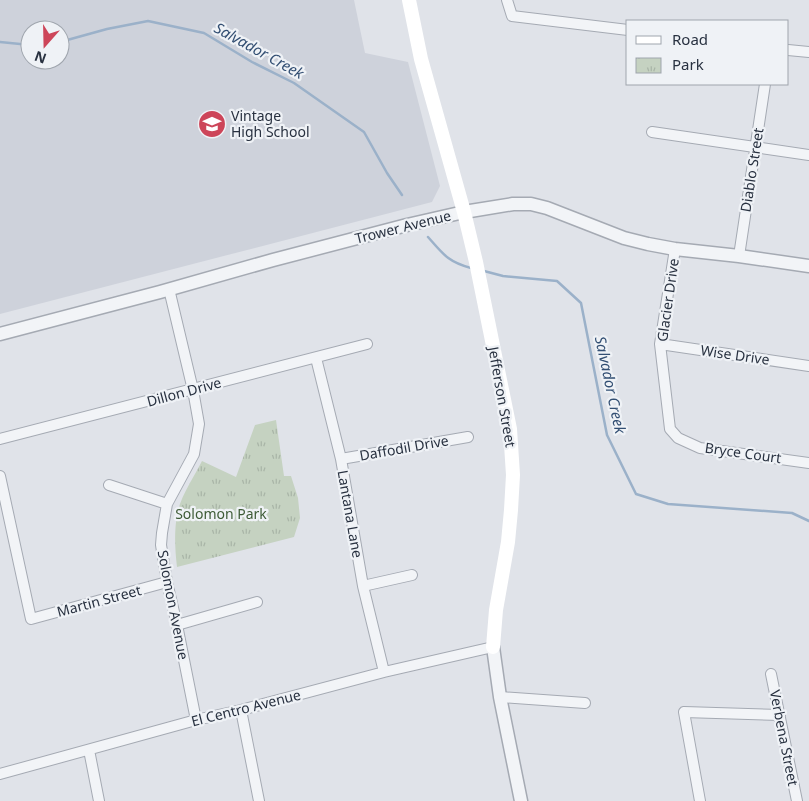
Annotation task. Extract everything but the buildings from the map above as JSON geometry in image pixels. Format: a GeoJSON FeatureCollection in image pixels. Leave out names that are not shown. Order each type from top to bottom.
{"type":"FeatureCollection","features":[{"type":"Feature","properties":{"kind":"main road","name":"Jefferson Street"},"geometry":{"type":"LineString","coordinates":[[409,0],[421,59],[476,262],[510,429],[513,475],[510,526],[496,610],[493,647]]}},
{"type":"Feature","properties":{"kind":"street"},"geometry":{"type":"LineString","coordinates":[[507,0],[512,16],[626,30]]}},
{"type":"Feature","properties":{"kind":"street"},"geometry":{"type":"LineString","coordinates":[[789,50],[809,52]]}},
{"type":"Feature","properties":{"kind":"street","name":"Diablo Street"},"geometry":{"type":"LineString","coordinates":[[739,256],[765,85]]}},
{"type":"Feature","properties":{"kind":"street"},"geometry":{"type":"LineString","coordinates":[[652,132],[809,155]]}},
{"type":"Feature","properties":{"kind":"street","name":"Trower Avenue"},"geometry":{"type":"LineString","coordinates":[[0,334],[169,290],[407,224],[496,206],[531,204],[573,217],[624,238],[674,249],[809,266]]}},
{"type":"Feature","properties":{"kind":"street","name":"Glacier Drive"},"geometry":{"type":"LineString","coordinates":[[674,249],[660,344],[670,429],[678,438]]}},
{"type":"Feature","properties":{"kind":"street","name":"Solomon Avenue"},"geometry":{"type":"LineString","coordinates":[[169,290],[193,390],[199,424],[194,454],[167,504],[161,545],[196,720]]}},
{"type":"Feature","properties":{"kind":"street","name":"Dillon Drive"},"geometry":{"type":"LineString","coordinates":[[0,440],[367,344]]}},
{"type":"Feature","properties":{"kind":"street","name":"Wise Drive"},"geometry":{"type":"LineString","coordinates":[[660,344],[809,366]]}},
{"type":"Feature","properties":{"kind":"street","name":"Lantana Lane"},"geometry":{"type":"LineString","coordinates":[[316,358],[340,459],[363,586],[384,672]]}},
{"type":"Feature","properties":{"kind":"street","name":"Daffodil Drive"},"geometry":{"type":"LineString","coordinates":[[340,459],[468,437]]}},
{"type":"Feature","properties":{"kind":"street","name":"Bryce Court"},"geometry":{"type":"LineString","coordinates":[[678,438],[700,448],[809,463]]}},
{"type":"Feature","properties":{"kind":"street","name":"Martin Street"},"geometry":{"type":"LineString","coordinates":[[0,476],[31,619],[167,582]]}},
{"type":"Feature","properties":{"kind":"street"},"geometry":{"type":"LineString","coordinates":[[109,485],[167,504]]}},
{"type":"Feature","properties":{"kind":"street"},"geometry":{"type":"LineString","coordinates":[[363,586],[412,575]]}},
{"type":"Feature","properties":{"kind":"street"},"geometry":{"type":"LineString","coordinates":[[177,625],[257,602]]}},
{"type":"Feature","properties":{"kind":"street","name":"El Centro Avenue"},"geometry":{"type":"LineString","coordinates":[[0,774],[196,720],[384,672],[493,647]]}},
{"type":"Feature","properties":{"kind":"street","name":"Jefferson Street"},"geometry":{"type":"LineString","coordinates":[[493,647],[500,697],[522,801]]}},
{"type":"Feature","properties":{"kind":"street","name":"Verbena Street"},"geometry":{"type":"LineString","coordinates":[[771,674],[797,801]]}},
{"type":"Feature","properties":{"kind":"street"},"geometry":{"type":"LineString","coordinates":[[500,697],[585,703]]}},
{"type":"Feature","properties":{"kind":"street"},"geometry":{"type":"LineString","coordinates":[[241,710],[259,801]]}},
{"type":"Feature","properties":{"kind":"street"},"geometry":{"type":"LineString","coordinates":[[700,801],[684,712],[780,715]]}},
{"type":"Feature","properties":{"kind":"street"},"geometry":{"type":"LineString","coordinates":[[89,750],[99,801]]}},
{"type":"Feature","properties":{"kind":"shaded area","name":"Vintage High School"},"geometry":{"type":"Polygon","coordinates":[[[0,0],[354,0],[365,53],[408,62],[440,186],[432,202],[0,314],[0,0]]]}},
{"type":"Feature","properties":{"kind":"green space","name":"Solomon Park"},"geometry":{"type":"Polygon","coordinates":[[[276,420],[284,476],[291,476],[298,498],[300,518],[294,537],[177,567],[175,535],[179,508],[184,494],[202,461],[236,477],[255,425],[276,420]]]}},
{"type":"Feature","properties":{"kind":"waterway","name":"Salvador Creek"},"geometry":{"type":"LineString","coordinates":[[70,39],[107,29],[148,21],[204,33],[252,62],[294,83],[364,132],[402,195]]}},
{"type":"Feature","properties":{"kind":"waterway","name":"Salvador Creek"},"geometry":{"type":"LineString","coordinates":[[0,42],[20,44]]}},
{"type":"Feature","properties":{"kind":"waterway","name":"Salvador Creek"},"geometry":{"type":"LineString","coordinates":[[428,237],[446,257],[471,268]]}},
{"type":"Feature","properties":{"kind":"waterway","name":"Salvador Creek"},"geometry":{"type":"LineString","coordinates":[[484,271],[503,276],[557,281],[581,303],[607,435],[636,494],[668,504],[792,513],[809,521]]}},
{"type":"Feature","properties":{"kind":"place","name":"Vintage High School"},"geometry":{"type":"Point","coordinates":[212,124]}}]}
